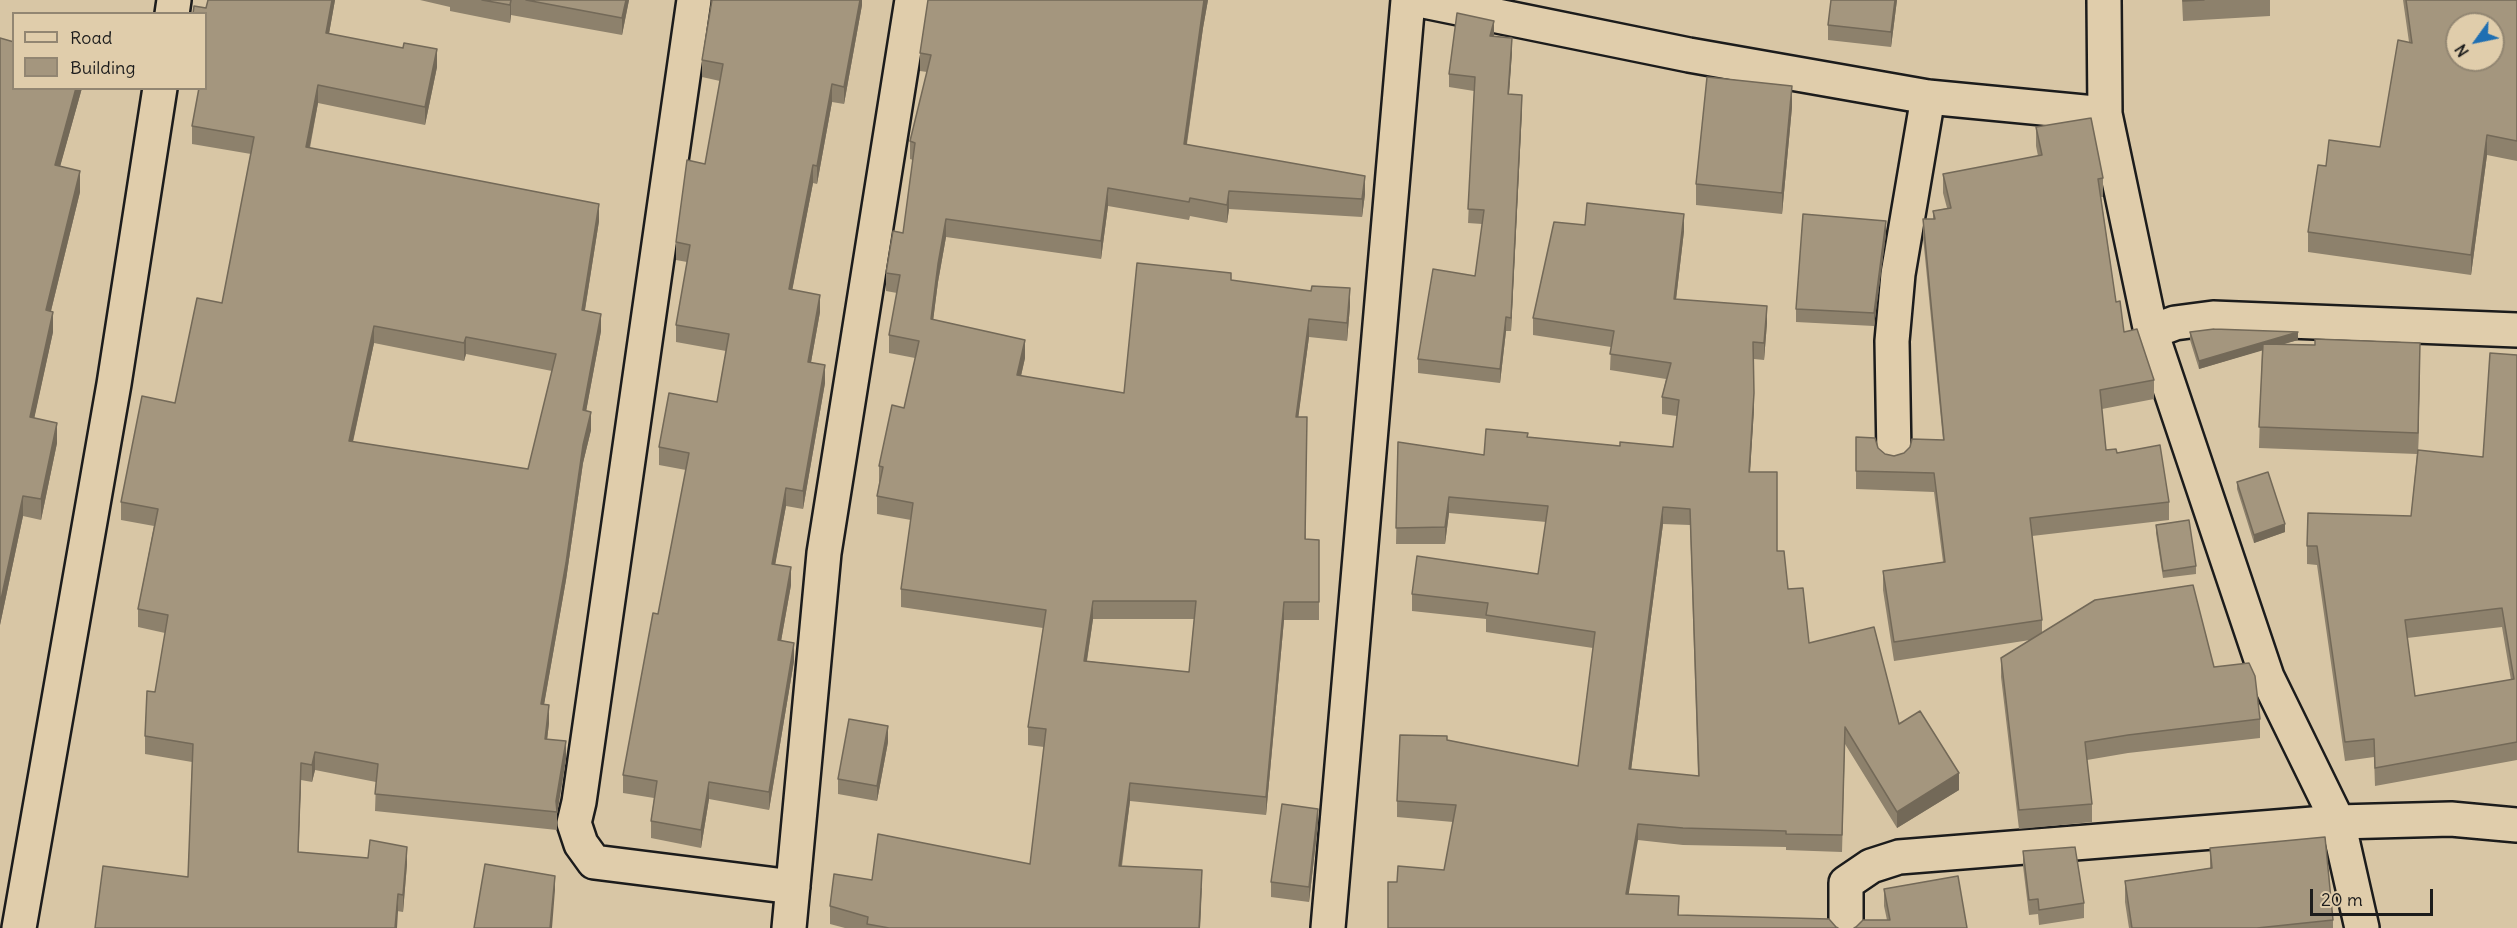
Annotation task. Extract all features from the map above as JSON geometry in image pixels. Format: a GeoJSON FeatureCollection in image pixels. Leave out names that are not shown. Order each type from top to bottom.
{"type":"FeatureCollection","features":[{"type":"Feature","properties":{"kind":"street"},"geometry":{"type":"LineString","coordinates":[[694,0],[579,802],[574,823],[581,844],[594,862],[793,887]]}},
{"type":"Feature","properties":{"kind":"street"},"geometry":{"type":"LineString","coordinates":[[789,928],[824,554],[912,0]]}},
{"type":"Feature","properties":{"kind":"street"},"geometry":{"type":"LineString","coordinates":[[1328,928],[1408,0]]}},
{"type":"Feature","properties":{"kind":"street"},"geometry":{"type":"LineString","coordinates":[[1419,0],[1536,12],[1689,55],[1928,97],[2104,114]]}},
{"type":"Feature","properties":{"kind":"street"},"geometry":{"type":"LineString","coordinates":[[2104,0],[2104,114],[2151,332],[2267,677],[2338,822],[2362,928]]}},
{"type":"Feature","properties":{"kind":"street"},"geometry":{"type":"LineString","coordinates":[[19,928],[114,384],[160,90]]}},
{"type":"Feature","properties":{"kind":"street"},"geometry":{"type":"LineString","coordinates":[[1894,456],[1892,341],[1898,274],[1928,97]]}},
{"type":"Feature","properties":{"kind":"street"},"geometry":{"type":"LineString","coordinates":[[2151,332],[2175,323],[2213,318],[2517,330]]}},
{"type":"Feature","properties":{"kind":"street"},"geometry":{"type":"LineString","coordinates":[[1846,928],[1846,884],[1871,866],[1899,856],[2338,822],[2451,819],[2517,825]]}},
{"type":"Feature","properties":{"kind":"building"},"geometry":{"type":"Polygon","coordinates":[[[208,0],[332,0],[326,33],[403,48],[404,43],[437,49],[425,107],[318,85],[306,147],[599,204],[582,310],[601,314],[583,410],[591,412],[583,445],[566,563],[541,704],[549,705],[545,739],[566,741],[556,801],[557,812],[375,794],[378,764],[315,752],[312,765],[301,763],[298,852],[368,858],[370,840],[407,847],[403,895],[398,894],[395,928],[95,928],[103,866],[188,877],[193,744],[145,736],[147,691],[155,692],[168,615],[138,609],[158,509],[121,502],[142,396],[175,403],[197,298],[222,303],[254,137],[192,126],[199,90],[207,90],[207,12],[193,12],[194,6],[206,8],[208,0]],[[374,326],[349,441],[528,469],[556,354],[466,337],[464,343],[374,326]]]}},
{"type":"Feature","properties":{"kind":"building"},"geometry":{"type":"Polygon","coordinates":[[[482,0],[511,0],[510,5],[482,0]]]}},
{"type":"Feature","properties":{"kind":"building"},"geometry":{"type":"Polygon","coordinates":[[[526,0],[626,0],[622,18],[526,0]]]}},
{"type":"Feature","properties":{"kind":"building"},"geometry":{"type":"Polygon","coordinates":[[[712,0],[860,0],[844,87],[832,84],[817,166],[813,165],[789,289],[820,295],[808,362],[825,365],[803,491],[786,488],[772,564],[791,567],[778,640],[794,643],[769,792],[709,782],[701,830],[651,821],[657,781],[623,775],[653,613],[658,614],[689,453],[659,447],[669,393],[717,402],[729,334],[676,325],[690,245],[676,242],[687,160],[705,164],[723,64],[702,60],[712,0]]]}},
{"type":"Feature","properties":{"kind":"building"},"geometry":{"type":"Polygon","coordinates":[[[928,0],[1204,0],[1184,144],[1365,176],[1362,199],[1229,191],[1227,205],[1190,198],[1189,202],[1108,188],[1101,241],[946,219],[931,319],[1025,340],[1017,375],[1124,393],[1137,263],[1231,273],[1231,280],[1311,291],[1312,286],[1350,288],[1347,323],[1309,319],[1296,417],[1307,417],[1305,539],[1319,540],[1319,602],[1284,602],[1266,797],[1130,783],[1119,866],[1202,870],[1199,928],[889,928],[867,924],[868,917],[830,906],[834,874],[872,880],[878,834],[1030,864],[1046,729],[1028,727],[1046,610],[901,589],[913,503],[877,496],[883,467],[879,466],[892,405],[904,408],[919,341],[889,335],[900,275],[886,273],[893,231],[903,233],[915,143],[910,141],[931,55],[920,53],[928,0]],[[1093,601],[1084,661],[1189,672],[1196,601],[1093,601]]]}},
{"type":"Feature","properties":{"kind":"building"},"geometry":{"type":"Polygon","coordinates":[[[1831,0],[1895,0],[1891,32],[1828,25],[1831,0]]]}},
{"type":"Feature","properties":{"kind":"building"},"geometry":{"type":"Polygon","coordinates":[[[2406,0],[2517,0],[2517,141],[2487,135],[2471,255],[2308,232],[2318,165],[2326,166],[2329,140],[2380,147],[2398,40],[2412,43],[2406,0]]]}},
{"type":"Feature","properties":{"kind":"building"},"geometry":{"type":"Polygon","coordinates":[[[1457,13],[1494,21],[1490,36],[1512,38],[1508,94],[1522,95],[1511,318],[1506,317],[1500,369],[1418,359],[1433,269],[1475,276],[1484,210],[1468,209],[1475,77],[1449,74],[1457,13]]]}},
{"type":"Feature","properties":{"kind":"building"},"geometry":{"type":"Polygon","coordinates":[[[0,38],[12,41],[12,90],[75,90],[55,165],[80,171],[46,310],[53,312],[30,417],[57,423],[41,499],[23,496],[0,604],[0,38]]]}},
{"type":"Feature","properties":{"kind":"building"},"geometry":{"type":"Polygon","coordinates":[[[1707,77],[1792,86],[1782,193],[1696,184],[1707,77]]]}},
{"type":"Feature","properties":{"kind":"building"},"geometry":{"type":"Polygon","coordinates":[[[2091,118],[2103,178],[2098,179],[2116,302],[2120,301],[2124,332],[2137,329],[2154,380],[2100,390],[2106,450],[2116,449],[2117,453],[2160,445],[2169,502],[2030,518],[2042,620],[1894,642],[1883,571],[1945,562],[1934,473],[1856,471],[1856,437],[1875,438],[1878,448],[1885,454],[1894,456],[1904,453],[1910,447],[1912,439],[1944,440],[1923,219],[1935,219],[1933,211],[1951,208],[1943,174],[2042,155],[2036,127],[2091,118]]]}},
{"type":"Feature","properties":{"kind":"building"},"geometry":{"type":"Polygon","coordinates":[[[1587,203],[1684,214],[1674,299],[1767,306],[1764,343],[1753,342],[1754,393],[1749,472],[1777,472],[1777,551],[1784,551],[1788,589],[1803,588],[1809,643],[1874,627],[1899,724],[1920,711],[1959,773],[1897,812],[1845,727],[1842,835],[1786,834],[1786,831],[1683,828],[1638,824],[1626,894],[1679,896],[1678,915],[1829,919],[1838,928],[1388,928],[1388,882],[1397,882],[1398,866],[1444,870],[1456,805],[1397,801],[1400,735],[1447,736],[1447,740],[1578,766],[1595,632],[1486,615],[1488,603],[1412,594],[1417,556],[1538,574],[1548,506],[1449,497],[1445,527],[1396,528],[1398,442],[1484,455],[1486,429],[1528,433],[1527,437],[1620,446],[1620,442],[1673,447],[1679,400],[1662,397],[1671,363],[1610,354],[1614,331],[1533,318],[1554,222],[1585,225],[1587,203]],[[1663,507],[1629,769],[1699,776],[1690,509],[1663,507]]]}},
{"type":"Feature","properties":{"kind":"building"},"geometry":{"type":"Polygon","coordinates":[[[1803,214],[1886,221],[1874,313],[1796,309],[1803,214]]]}},
{"type":"Feature","properties":{"kind":"building"},"geometry":{"type":"Polygon","coordinates":[[[2214,329],[2298,332],[2199,361],[2190,332],[2214,329]]]}},
{"type":"Feature","properties":{"kind":"building"},"geometry":{"type":"Polygon","coordinates":[[[2315,339],[2420,343],[2418,433],[2259,427],[2263,344],[2315,345],[2315,339]]]}},
{"type":"Feature","properties":{"kind":"building"},"geometry":{"type":"Polygon","coordinates":[[[2490,353],[2517,355],[2517,742],[2375,768],[2374,739],[2345,742],[2317,546],[2307,546],[2308,513],[2411,516],[2418,450],[2483,457],[2490,353]],[[2502,608],[2405,620],[2415,696],[2514,679],[2502,608]]]}},
{"type":"Feature","properties":{"kind":"building"},"geometry":{"type":"Polygon","coordinates":[[[2268,472],[2285,524],[2254,535],[2237,482],[2268,472]]]}},
{"type":"Feature","properties":{"kind":"building"},"geometry":{"type":"Polygon","coordinates":[[[2189,520],[2196,566],[2163,571],[2156,525],[2189,520]]]}},
{"type":"Feature","properties":{"kind":"building"},"geometry":{"type":"Polygon","coordinates":[[[2193,585],[2214,667],[2249,663],[2255,676],[2260,719],[2085,742],[2092,804],[2019,810],[2001,658],[2095,600],[2193,585]]]}},
{"type":"Feature","properties":{"kind":"building"},"geometry":{"type":"Polygon","coordinates":[[[849,719],[888,726],[877,786],[838,779],[849,719]]]}},
{"type":"Feature","properties":{"kind":"building"},"geometry":{"type":"Polygon","coordinates":[[[1282,804],[1318,809],[1309,887],[1271,882],[1282,804]]]}},
{"type":"Feature","properties":{"kind":"building"},"geometry":{"type":"Polygon","coordinates":[[[2325,837],[2333,920],[2257,928],[2132,928],[2125,881],[2212,868],[2210,848],[2325,837]]]}},
{"type":"Feature","properties":{"kind":"building"},"geometry":{"type":"Polygon","coordinates":[[[2075,847],[2084,903],[2039,910],[2038,899],[2029,900],[2023,851],[2075,847]]]}},
{"type":"Feature","properties":{"kind":"building"},"geometry":{"type":"Polygon","coordinates":[[[485,864],[555,876],[550,928],[474,928],[485,864]]]}},
{"type":"Feature","properties":{"kind":"building"},"geometry":{"type":"Polygon","coordinates":[[[1958,876],[1967,928],[1854,928],[1863,920],[1890,920],[1884,889],[1958,876]]]}}]}
